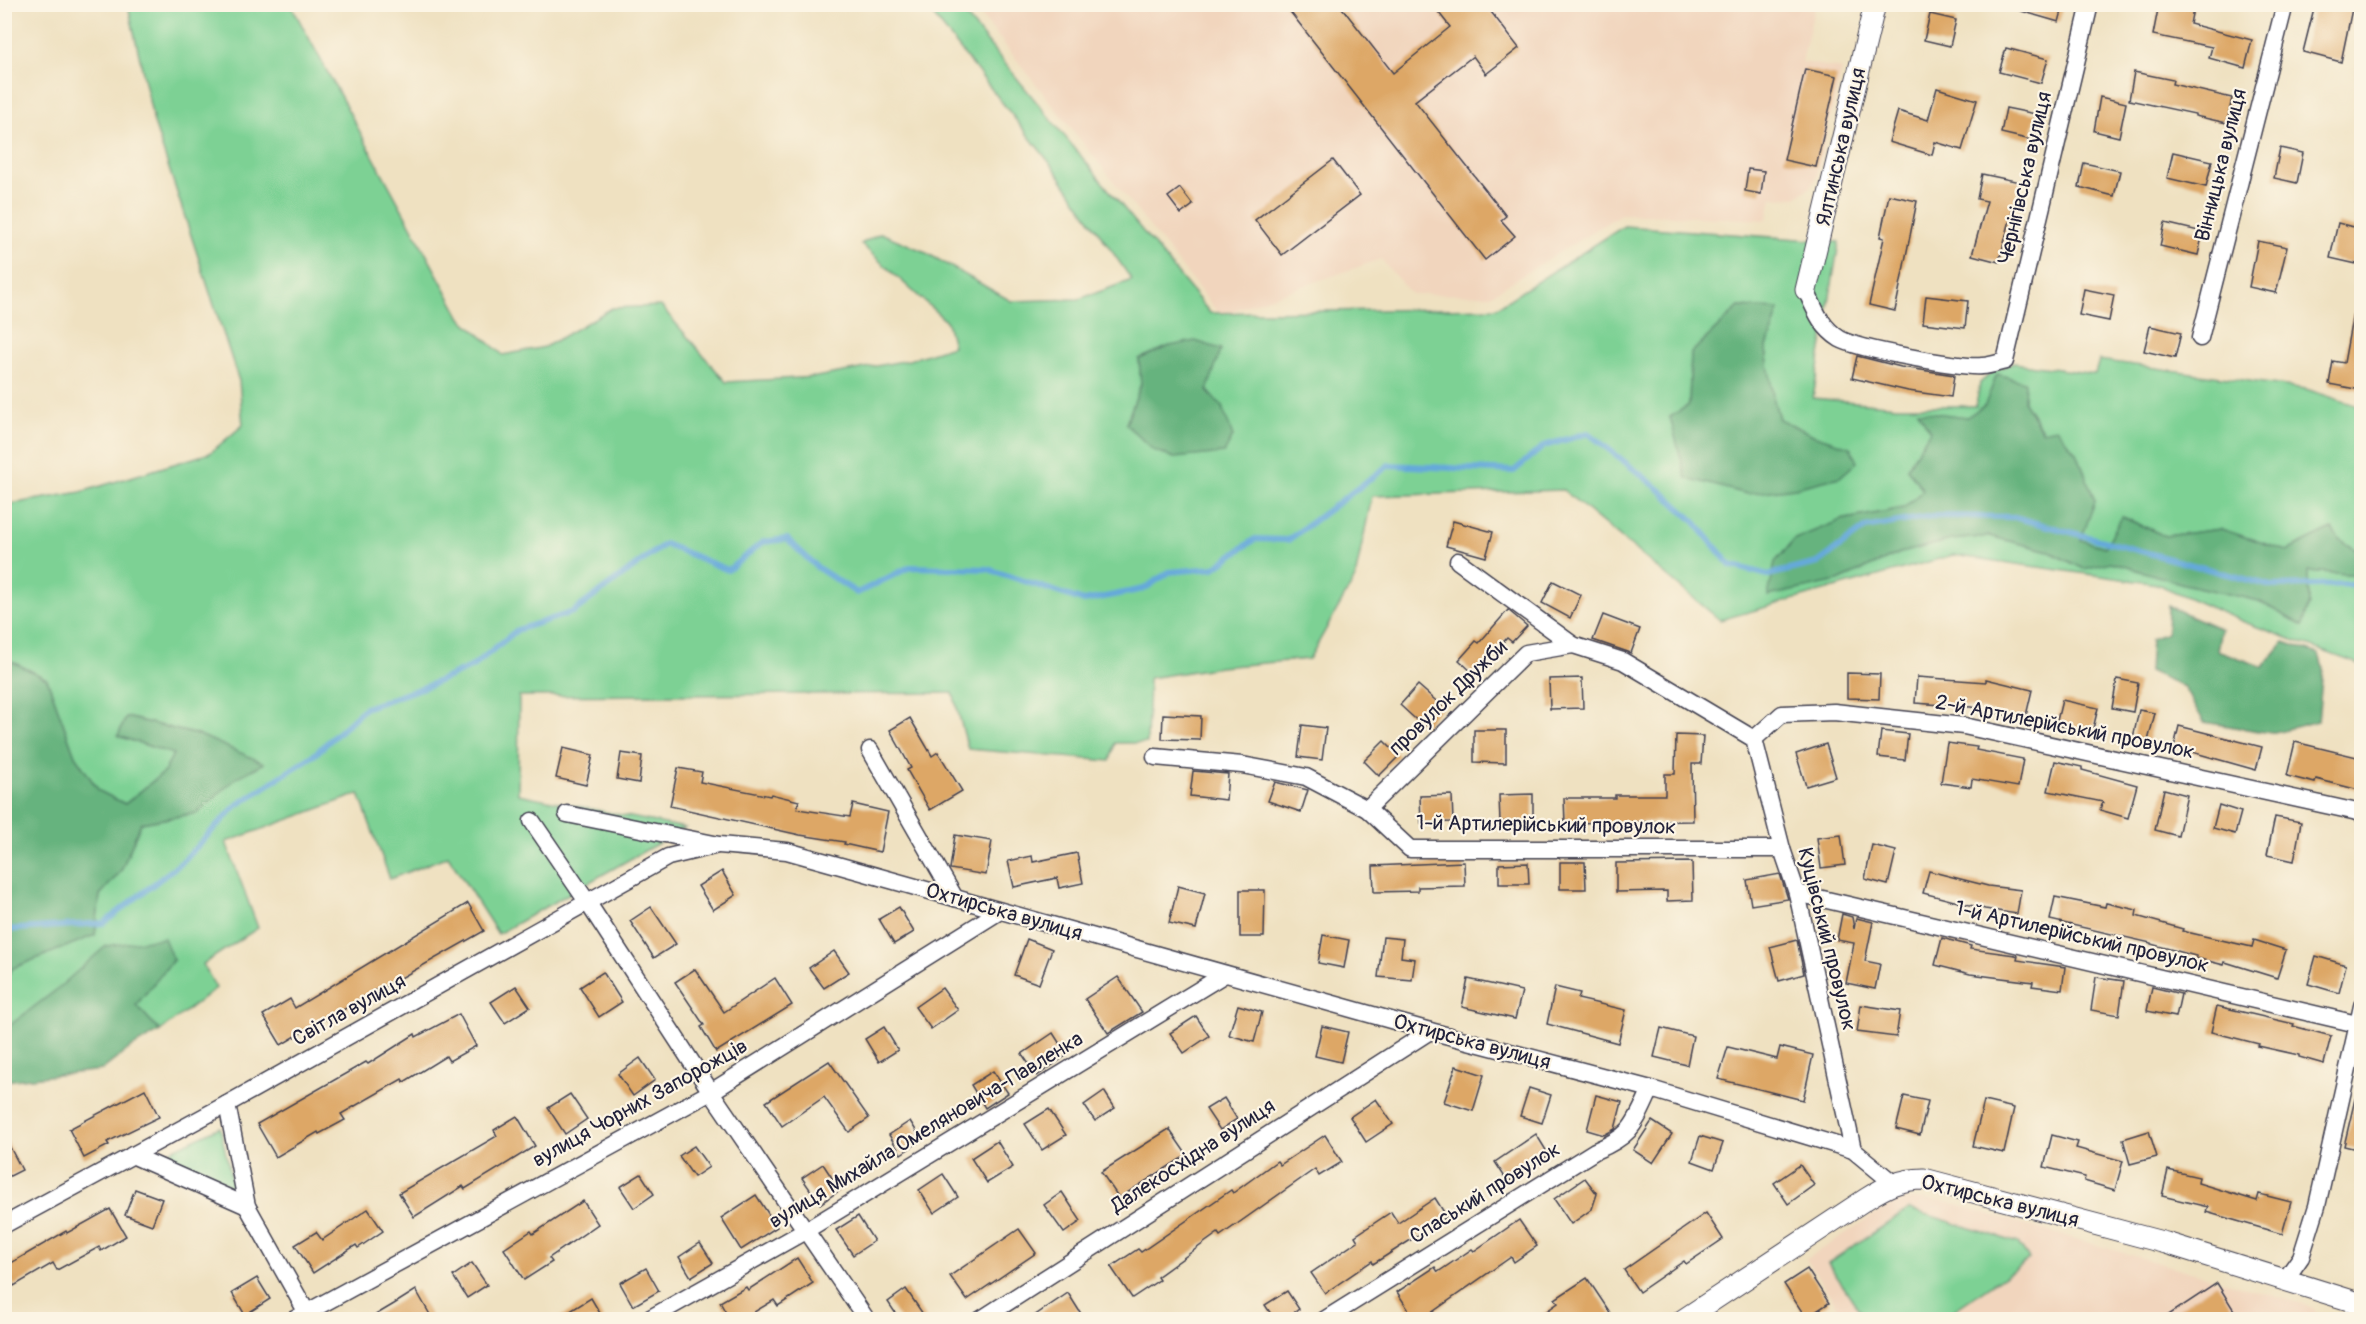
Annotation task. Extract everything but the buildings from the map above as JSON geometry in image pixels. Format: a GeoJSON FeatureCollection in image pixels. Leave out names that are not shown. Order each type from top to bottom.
{"type":"FeatureCollection","features":[{"type":"Feature","properties":{"kind":"street","name":"Ялтинська вулиця"},"geometry":{"type":"LineString","coordinates":[[1806,290],[1875,4]]}},
{"type":"Feature","properties":{"kind":"street","name":"Чернігівська вулиця"},"geometry":{"type":"LineString","coordinates":[[1806,290],[1819,321],[1841,339],[1863,346],[1946,363],[1982,366],[2005,362],[2090,4]]}},
{"type":"Feature","properties":{"kind":"street","name":"Вінницька вулиця"},"geometry":{"type":"LineString","coordinates":[[2200,338],[2285,4]]}},
{"type":"Feature","properties":{"kind":"street"},"geometry":{"type":"LineString","coordinates":[[1458,561],[1573,645],[1623,661],[1754,739]]}},
{"type":"Feature","properties":{"kind":"street","name":"провулок Дружби"},"geometry":{"type":"LineString","coordinates":[[1367,808],[1526,653],[1573,645]]}},
{"type":"Feature","properties":{"kind":"street","name":"2-й Артилерійський провулок"},"geometry":{"type":"LineString","coordinates":[[1754,739],[1782,714],[1834,711],[1964,726],[2361,813]]}},
{"type":"Feature","properties":{"kind":"street","name":"Куцівський провулок"},"geometry":{"type":"LineString","coordinates":[[1754,739],[1782,849],[1797,893],[1853,1150]]}},
{"type":"Feature","properties":{"kind":"street"},"geometry":{"type":"LineString","coordinates":[[870,750],[955,898]]}},
{"type":"Feature","properties":{"kind":"street","name":"1-й Артилерійський провулок"},"geometry":{"type":"LineString","coordinates":[[1155,757],[1242,765],[1306,777],[1367,808],[1410,849],[1782,849]]}},
{"type":"Feature","properties":{"kind":"street","name":"Охтирська вулиця"},"geometry":{"type":"LineString","coordinates":[[567,814],[719,845],[787,851],[1430,1031],[1651,1089],[1853,1150],[1893,1183],[1908,1179],[1924,1179],[2166,1243],[2361,1304]]}},
{"type":"Feature","properties":{"kind":"street"},"geometry":{"type":"LineString","coordinates":[[532,821],[711,1092],[867,1320]]}},
{"type":"Feature","properties":{"kind":"street","name":"Світла вулиця"},"geometry":{"type":"LineString","coordinates":[[4,1225],[227,1104],[668,857],[719,845]]}},
{"type":"Feature","properties":{"kind":"street","name":"1-й Артилерійський провулок"},"geometry":{"type":"LineString","coordinates":[[1797,893],[2357,1024]]}},
{"type":"Feature","properties":{"kind":"street","name":"вулиця Чорних Запорожців"},"geometry":{"type":"LineString","coordinates":[[303,1317],[711,1092],[1000,910]]}},
{"type":"Feature","properties":{"kind":"street","name":"вулиця Михайла Омеляновича-Павленка"},"geometry":{"type":"LineString","coordinates":[[647,1320],[805,1231],[1225,974]]}},
{"type":"Feature","properties":{"kind":"street"},"geometry":{"type":"LineString","coordinates":[[2285,1280],[2301,1257],[2317,1206],[2361,1006]]}},
{"type":"Feature","properties":{"kind":"street","name":"Далекосхідна вулиця"},"geometry":{"type":"LineString","coordinates":[[980,1320],[1430,1031]]}},
{"type":"Feature","properties":{"kind":"street","name":"Спаський провулок"},"geometry":{"type":"LineString","coordinates":[[1324,1320],[1595,1151],[1614,1143],[1633,1128],[1651,1089]]}},
{"type":"Feature","properties":{"kind":"street"},"geometry":{"type":"LineString","coordinates":[[227,1104],[247,1206],[303,1317]]}},
{"type":"Feature","properties":{"kind":"street"},"geometry":{"type":"LineString","coordinates":[[132,1155],[247,1206]]}},
{"type":"Feature","properties":{"kind":"street"},"geometry":{"type":"LineString","coordinates":[[1683,1320],[1893,1183]]}},
{"type":"Feature","properties":{"kind":"shaded area"},"geometry":{"type":"Polygon","coordinates":[[[973,5],[1815,5],[1802,62],[1842,69],[1816,179],[1808,189],[1796,197],[1772,198],[1767,220],[1621,214],[1491,295],[1411,294],[1381,259],[1220,315],[973,5]]]}},
{"type":"Feature","properties":{"kind":"shaded area"},"geometry":{"type":"Polygon","coordinates":[[[1910,1199],[1943,1201],[2313,1307],[2322,1319],[1846,1319],[1806,1259],[1886,1207],[1910,1199]]]}},
{"type":"Feature","properties":{"kind":"green space"},"geometry":{"type":"Polygon","coordinates":[[[956,4],[1210,313],[1496,308],[1624,226],[1839,242],[1813,398],[1897,406],[1976,406],[1980,383],[1995,370],[2014,363],[2095,374],[2099,360],[2306,389],[2361,407],[2361,553],[2339,539],[2332,529],[2287,551],[2221,529],[2165,536],[2123,517],[2105,547],[2080,540],[2095,501],[2024,402],[1985,405],[1967,417],[1930,431],[1907,468],[1923,490],[1904,508],[1841,520],[1838,581],[1900,553],[1951,540],[1989,536],[2046,550],[2084,569],[2111,562],[2184,584],[2259,601],[2303,626],[2309,603],[2308,571],[2361,575],[2361,665],[2244,622],[2157,584],[1953,555],[1720,620],[1563,490],[1372,496],[1355,578],[1309,659],[1220,667],[1149,678],[1147,743],[1115,743],[1110,761],[968,749],[953,693],[519,696],[518,794],[685,828],[498,934],[448,856],[390,879],[359,794],[226,842],[258,928],[203,964],[216,988],[160,1031],[136,1005],[173,960],[55,991],[5,1029],[5,978],[13,968],[95,935],[100,895],[121,871],[141,823],[197,813],[236,778],[263,764],[202,736],[126,717],[118,736],[173,754],[165,771],[125,804],[99,791],[75,756],[47,679],[11,661],[5,664],[5,505],[81,492],[210,453],[243,425],[239,381],[154,123],[128,5],[291,5],[461,318],[503,355],[545,347],[612,308],[661,306],[726,382],[816,377],[909,360],[953,346],[947,322],[861,244],[881,233],[923,251],[1011,301],[1079,299],[1132,280],[1054,168],[925,5],[956,4]],[[1739,307],[1691,353],[1689,405],[1670,417],[1813,435],[1779,419],[1773,397],[1766,350],[1779,310],[1739,307]],[[1170,346],[1139,359],[1141,384],[1126,424],[1222,407],[1170,346]]]}},
{"type":"Feature","properties":{"kind":"green space"},"geometry":{"type":"Polygon","coordinates":[[[1739,307],[1779,309],[1766,350],[1773,397],[1779,419],[1813,435],[1850,447],[1857,462],[1840,477],[1795,488],[1747,494],[1686,478],[1670,417],[1689,405],[1691,353],[1739,307]]]}},
{"type":"Feature","properties":{"kind":"green space"},"geometry":{"type":"Polygon","coordinates":[[[1195,341],[1221,349],[1207,391],[1222,407],[1233,436],[1224,453],[1174,458],[1153,450],[1126,424],[1141,384],[1139,359],[1170,346],[1195,341]]]}},
{"type":"Feature","properties":{"kind":"green space"},"geometry":{"type":"Polygon","coordinates":[[[1997,374],[2025,382],[2024,402],[2042,431],[2056,428],[2078,455],[2095,501],[2081,540],[2105,547],[2122,517],[2165,536],[2221,529],[2287,551],[2332,529],[2339,539],[2361,553],[2361,575],[2308,571],[2309,603],[2303,626],[2259,601],[2184,584],[2111,562],[2084,569],[2046,550],[1989,536],[1951,540],[1900,553],[1838,581],[1768,596],[1775,562],[1795,539],[1841,520],[1904,508],[1923,490],[1907,468],[1930,431],[1918,411],[1967,417],[1985,405],[1997,374]]]}},
{"type":"Feature","properties":{"kind":"green space"},"geometry":{"type":"Polygon","coordinates":[[[2168,606],[2221,629],[2217,650],[2263,667],[2284,642],[2319,654],[2323,668],[2318,721],[2271,733],[2204,722],[2184,687],[2149,671],[2151,639],[2167,633],[2168,606]]]}},
{"type":"Feature","properties":{"kind":"green space"},"geometry":{"type":"Polygon","coordinates":[[[11,661],[47,679],[75,756],[99,791],[125,804],[165,771],[173,754],[118,736],[126,717],[202,736],[264,763],[236,778],[197,813],[141,823],[121,871],[100,895],[95,935],[13,968],[5,978],[4,664],[11,661]]]}},
{"type":"Feature","properties":{"kind":"green space"},"geometry":{"type":"Polygon","coordinates":[[[164,938],[173,960],[136,1005],[160,1031],[129,1049],[102,1070],[5,1081],[5,1029],[55,991],[106,946],[164,938]]]}},
{"type":"Feature","properties":{"kind":"green space"},"geometry":{"type":"Polygon","coordinates":[[[220,1127],[234,1191],[157,1157],[220,1127]]]}},
{"type":"Feature","properties":{"kind":"green space"},"geometry":{"type":"Polygon","coordinates":[[[1909,1209],[2018,1243],[2029,1259],[1941,1319],[1865,1319],[1828,1263],[1909,1209]]]}},
{"type":"Feature","properties":{"kind":"waterway"},"geometry":{"type":"LineString","coordinates":[[4,930],[104,923],[182,862],[237,805],[314,755],[365,708],[430,685],[473,666],[517,630],[573,612],[665,544],[728,570],[763,542],[787,539],[818,568],[857,593],[910,567],[988,569],[1084,601],[1144,589],[1169,572],[1214,568],[1255,539],[1288,540],[1389,465],[1514,471],[1544,446],[1588,433],[1659,489],[1695,522],[1730,565],[1768,575],[1818,563],[1865,528],[1932,516],[2014,517],[2271,586],[2362,584]]}}]}
